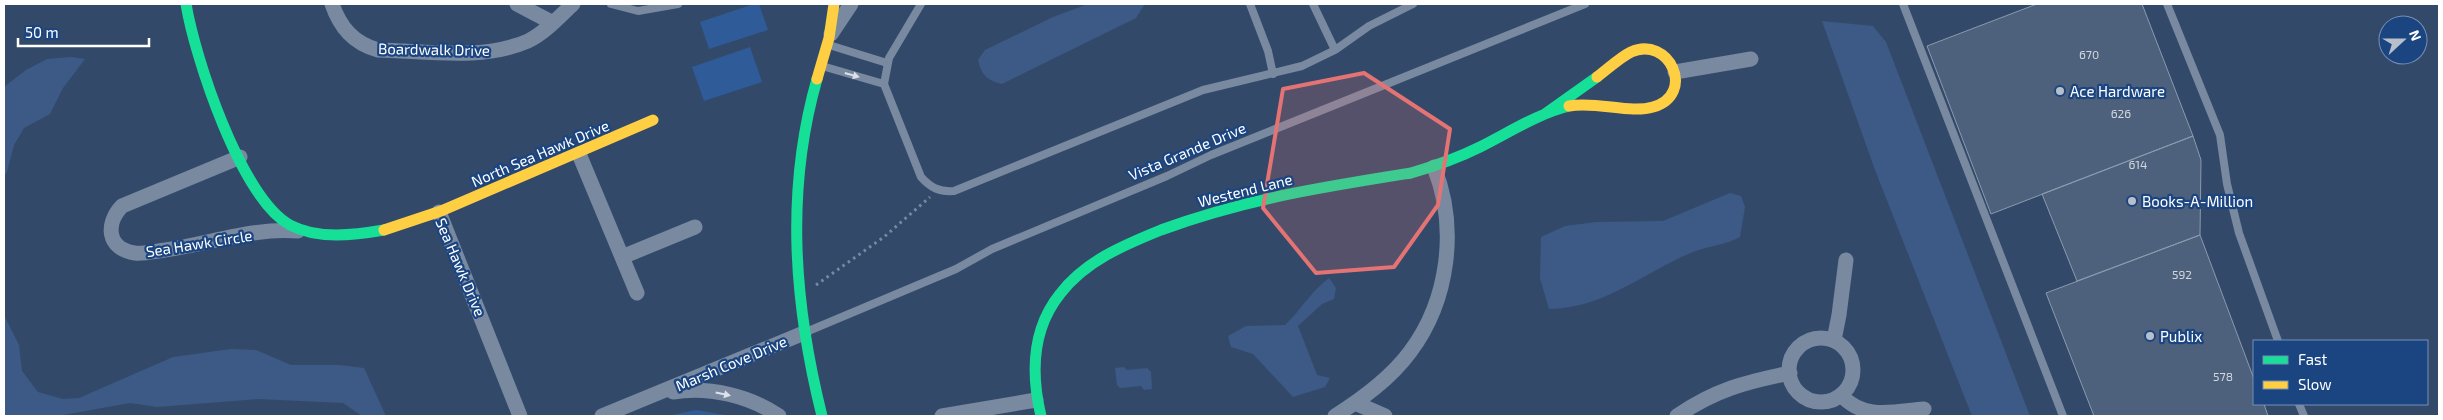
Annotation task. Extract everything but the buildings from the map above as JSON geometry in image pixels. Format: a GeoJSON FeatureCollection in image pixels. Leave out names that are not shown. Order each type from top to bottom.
{"type":"FeatureCollection","features":[{"type":"Feature","properties":{"kind":"street","name":"Sea Hawk Drive"},"geometry":{"type":"LineString","coordinates":[[186,4],[198,58],[240,157],[274,214],[289,225],[306,232],[344,234],[376,232],[407,224],[439,212],[520,416]]}},
{"type":"Feature","properties":{"kind":"street","name":"Boardwalk Drive"},"geometry":{"type":"LineString","coordinates":[[332,4],[337,19],[352,38],[367,47],[378,50],[482,53],[530,40],[553,23],[573,4]]}},
{"type":"Feature","properties":{"kind":"street"},"geometry":{"type":"LineString","coordinates":[[517,4],[553,23]]}},
{"type":"Feature","properties":{"kind":"street"},"geometry":{"type":"LineString","coordinates":[[822,416],[804,333],[799,296],[795,233],[797,187],[805,124],[820,65],[829,39],[834,4]]}},
{"type":"Feature","properties":{"kind":"street"},"geometry":{"type":"LineString","coordinates":[[829,39],[851,4]]}},
{"type":"Feature","properties":{"kind":"street"},"geometry":{"type":"LineString","coordinates":[[1643,49],[1654,50],[1665,56],[1672,64],[1675,72],[1673,91],[1665,101],[1656,106],[1641,108],[1593,104],[1569,106],[1545,114],[1632,52],[1643,49]]}},
{"type":"Feature","properties":{"kind":"street"},"geometry":{"type":"LineString","coordinates":[[1675,72],[1751,59]]}},
{"type":"Feature","properties":{"kind":"street","name":"Westend Lane"},"geometry":{"type":"LineString","coordinates":[[1041,416],[1036,400],[1033,360],[1046,316],[1057,297],[1070,281],[1099,258],[1135,241],[1232,206],[1434,167],[1468,153],[1545,114]]}},
{"type":"Feature","properties":{"kind":"street","name":"North Sea Hawk Drive"},"geometry":{"type":"LineString","coordinates":[[439,212],[579,154],[653,120]]}},
{"type":"Feature","properties":{"kind":"street"},"geometry":{"type":"LineString","coordinates":[[579,154],[637,293]]}},
{"type":"Feature","properties":{"kind":"street","name":"Sea Hawk Circle"},"geometry":{"type":"LineString","coordinates":[[240,157],[122,206],[114,215],[110,227],[111,237],[116,245],[136,253],[265,232],[286,230],[306,232]]}},
{"type":"Feature","properties":{"kind":"street"},"geometry":{"type":"LineString","coordinates":[[1334,416],[1355,403],[1379,384],[1410,352],[1434,308],[1446,259],[1447,234],[1446,206],[1434,167]]}},
{"type":"Feature","properties":{"kind":"street"},"geometry":{"type":"LineString","coordinates":[[622,257],[695,227]]}},
{"type":"Feature","properties":{"kind":"street"},"geometry":{"type":"LineString","coordinates":[[1834,340],[1840,315],[1846,260]]}},
{"type":"Feature","properties":{"kind":"street","name":"Marsh Cove Drive"},"geometry":{"type":"LineString","coordinates":[[602,416],[804,333]]}},
{"type":"Feature","properties":{"kind":"street"},"geometry":{"type":"LineString","coordinates":[[1823,337],[1834,340],[1848,352],[1853,363],[1853,376],[1849,387],[1841,395],[1831,400],[1820,402],[1809,399],[1800,393],[1793,384],[1790,373],[1794,354],[1801,345],[1811,339],[1823,337]]}},
{"type":"Feature","properties":{"kind":"street"},"geometry":{"type":"LineString","coordinates":[[1677,416],[1700,400],[1722,389],[1748,381],[1790,373]]}},
{"type":"Feature","properties":{"kind":"street","name":"Marsh Cove Drive"},"geometry":{"type":"LineString","coordinates":[[657,394],[685,390],[706,390],[755,403],[779,416]]}},
{"type":"Feature","properties":{"kind":"street"},"geometry":{"type":"LineString","coordinates":[[1841,395],[1850,406],[1860,412],[1871,414],[1924,408]]}},
{"type":"Feature","properties":{"kind":"street"},"geometry":{"type":"LineString","coordinates":[[942,416],[1036,400]]}},
{"type":"Feature","properties":{"kind":"street"},"geometry":{"type":"LineString","coordinates":[[1355,403],[1385,416]]}},
{"type":"Feature","properties":{"kind":"lane"},"geometry":{"type":"LineString","coordinates":[[611,4],[638,11],[678,4]]}},
{"type":"Feature","properties":{"kind":"lane"},"geometry":{"type":"LineString","coordinates":[[921,4],[887,63],[884,84],[921,177],[927,184],[938,190],[954,191],[1204,90],[1302,66],[1335,50],[1369,26],[1413,4]]}},
{"type":"Feature","properties":{"kind":"lane"},"geometry":{"type":"LineString","coordinates":[[1250,4],[1268,51],[1273,74]]}},
{"type":"Feature","properties":{"kind":"lane"},"geometry":{"type":"LineString","coordinates":[[1313,4],[1335,50]]}},
{"type":"Feature","properties":{"kind":"lane","name":"Vista Grande Drive"},"geometry":{"type":"LineString","coordinates":[[804,333],[956,269],[992,249],[1167,176],[1211,155],[1586,4]]}},
{"type":"Feature","properties":{"kind":"lane"},"geometry":{"type":"LineString","coordinates":[[1903,4],[2063,416]]}},
{"type":"Feature","properties":{"kind":"lane"},"geometry":{"type":"LineString","coordinates":[[2167,4],[2220,134],[2227,184],[2239,232],[2278,340]]}},
{"type":"Feature","properties":{"kind":"lane"},"geometry":{"type":"LineString","coordinates":[[829,39],[887,63]]}},
{"type":"Feature","properties":{"kind":"lane"},"geometry":{"type":"LineString","coordinates":[[820,65],[884,84]]}},
{"type":"Feature","properties":{"kind":"path"},"geometry":{"type":"LineString","coordinates":[[799,296],[879,241],[938,190]]}},
{"type":"Feature","properties":{"kind":"highlighted area"},"geometry":{"type":"Polygon","coordinates":[[[1364,73],[1450,129],[1438,205],[1394,267],[1316,273],[1263,208],[1283,89],[1364,73]]]}},
{"type":"Feature","properties":{"kind":"shaded area"},"geometry":{"type":"Polygon","coordinates":[[[759,4],[768,30],[709,49],[700,22],[759,4]]]}},
{"type":"Feature","properties":{"kind":"shaded area"},"geometry":{"type":"Polygon","coordinates":[[[1088,4],[1145,4],[1136,18],[1002,84],[988,79],[981,70],[978,60],[985,50],[1053,17],[1088,4]]]}},
{"type":"Feature","properties":{"kind":"shaded area"},"geometry":{"type":"Polygon","coordinates":[[[1822,21],[1873,26],[1886,42],[2030,416],[1972,416],[1875,170],[1822,21]]]}},
{"type":"Feature","properties":{"kind":"shaded area"},"geometry":{"type":"Polygon","coordinates":[[[750,47],[762,82],[704,101],[692,67],[750,47]]]}},
{"type":"Feature","properties":{"kind":"shaded area"},"geometry":{"type":"Polygon","coordinates":[[[71,57],[85,59],[63,88],[50,114],[24,128],[14,145],[7,172],[4,176],[4,87],[26,70],[47,59],[71,57]]]}},
{"type":"Feature","properties":{"kind":"shaded area"},"geometry":{"type":"Polygon","coordinates":[[[1730,193],[1741,196],[1745,207],[1740,237],[1693,252],[1623,288],[1588,303],[1549,309],[1540,278],[1541,237],[1565,226],[1597,222],[1663,221],[1730,193]]]}},
{"type":"Feature","properties":{"kind":"shaded area"},"geometry":{"type":"Polygon","coordinates":[[[1329,278],[1336,288],[1334,299],[1322,304],[1298,326],[1317,375],[1330,378],[1325,387],[1293,397],[1253,354],[1231,347],[1228,336],[1246,326],[1285,325],[1329,278]]]}},
{"type":"Feature","properties":{"kind":"shaded area"},"geometry":{"type":"Polygon","coordinates":[[[4,315],[19,345],[22,371],[38,392],[63,399],[79,398],[173,357],[231,349],[256,350],[291,365],[339,365],[364,368],[386,416],[362,416],[343,403],[258,399],[157,407],[130,403],[58,416],[4,416],[4,315]]]}},
{"type":"Feature","properties":{"kind":"shaded area"},"geometry":{"type":"Polygon","coordinates":[[[1124,367],[1127,370],[1147,368],[1151,372],[1152,389],[1144,390],[1141,386],[1120,388],[1117,385],[1115,368],[1124,367]]]}},
{"type":"Feature","properties":{"kind":"shaded area"},"geometry":{"type":"Polygon","coordinates":[[[696,410],[731,416],[667,416],[696,410]]]}},
{"type":"Feature","properties":{"kind":"traffic: fast"},"geometry":{"type":"LineString","coordinates":[[186,4],[199,58],[223,125],[254,187],[272,210],[290,225],[312,233],[349,235],[384,230]]}},
{"type":"Feature","properties":{"kind":"traffic: fast"},"geometry":{"type":"LineString","coordinates":[[1545,114],[1597,77]]}},
{"type":"Feature","properties":{"kind":"traffic: fast"},"geometry":{"type":"LineString","coordinates":[[817,79],[800,163],[797,247],[805,332],[822,416]]}},
{"type":"Feature","properties":{"kind":"traffic: fast"},"geometry":{"type":"LineString","coordinates":[[1041,416],[1035,368],[1036,352],[1044,322],[1060,294],[1070,282],[1106,255],[1161,230],[1223,210],[1284,195],[1411,173],[1429,168],[1472,151],[1557,109],[1569,106]]}},
{"type":"Feature","properties":{"kind":"traffic: slow"},"geometry":{"type":"LineString","coordinates":[[817,79],[829,38],[834,4]]}},
{"type":"Feature","properties":{"kind":"traffic: slow"},"geometry":{"type":"LineString","coordinates":[[1569,106],[1591,105],[1634,109],[1653,107],[1666,100],[1673,91],[1675,79],[1673,68],[1666,59],[1657,52],[1645,49],[1627,54],[1597,77]]}},
{"type":"Feature","properties":{"kind":"traffic: slow"},"geometry":{"type":"LineString","coordinates":[[384,230],[441,211],[653,120]]}},
{"type":"Feature","properties":{"kind":"place","name":"Ace Hardware"},"geometry":{"type":"Point","coordinates":[2060,91]}},
{"type":"Feature","properties":{"kind":"place","name":"Books-A-Million"},"geometry":{"type":"Point","coordinates":[2132,201]}},
{"type":"Feature","properties":{"kind":"place","name":"Publix"},"geometry":{"type":"Point","coordinates":[2150,336]}}]}
